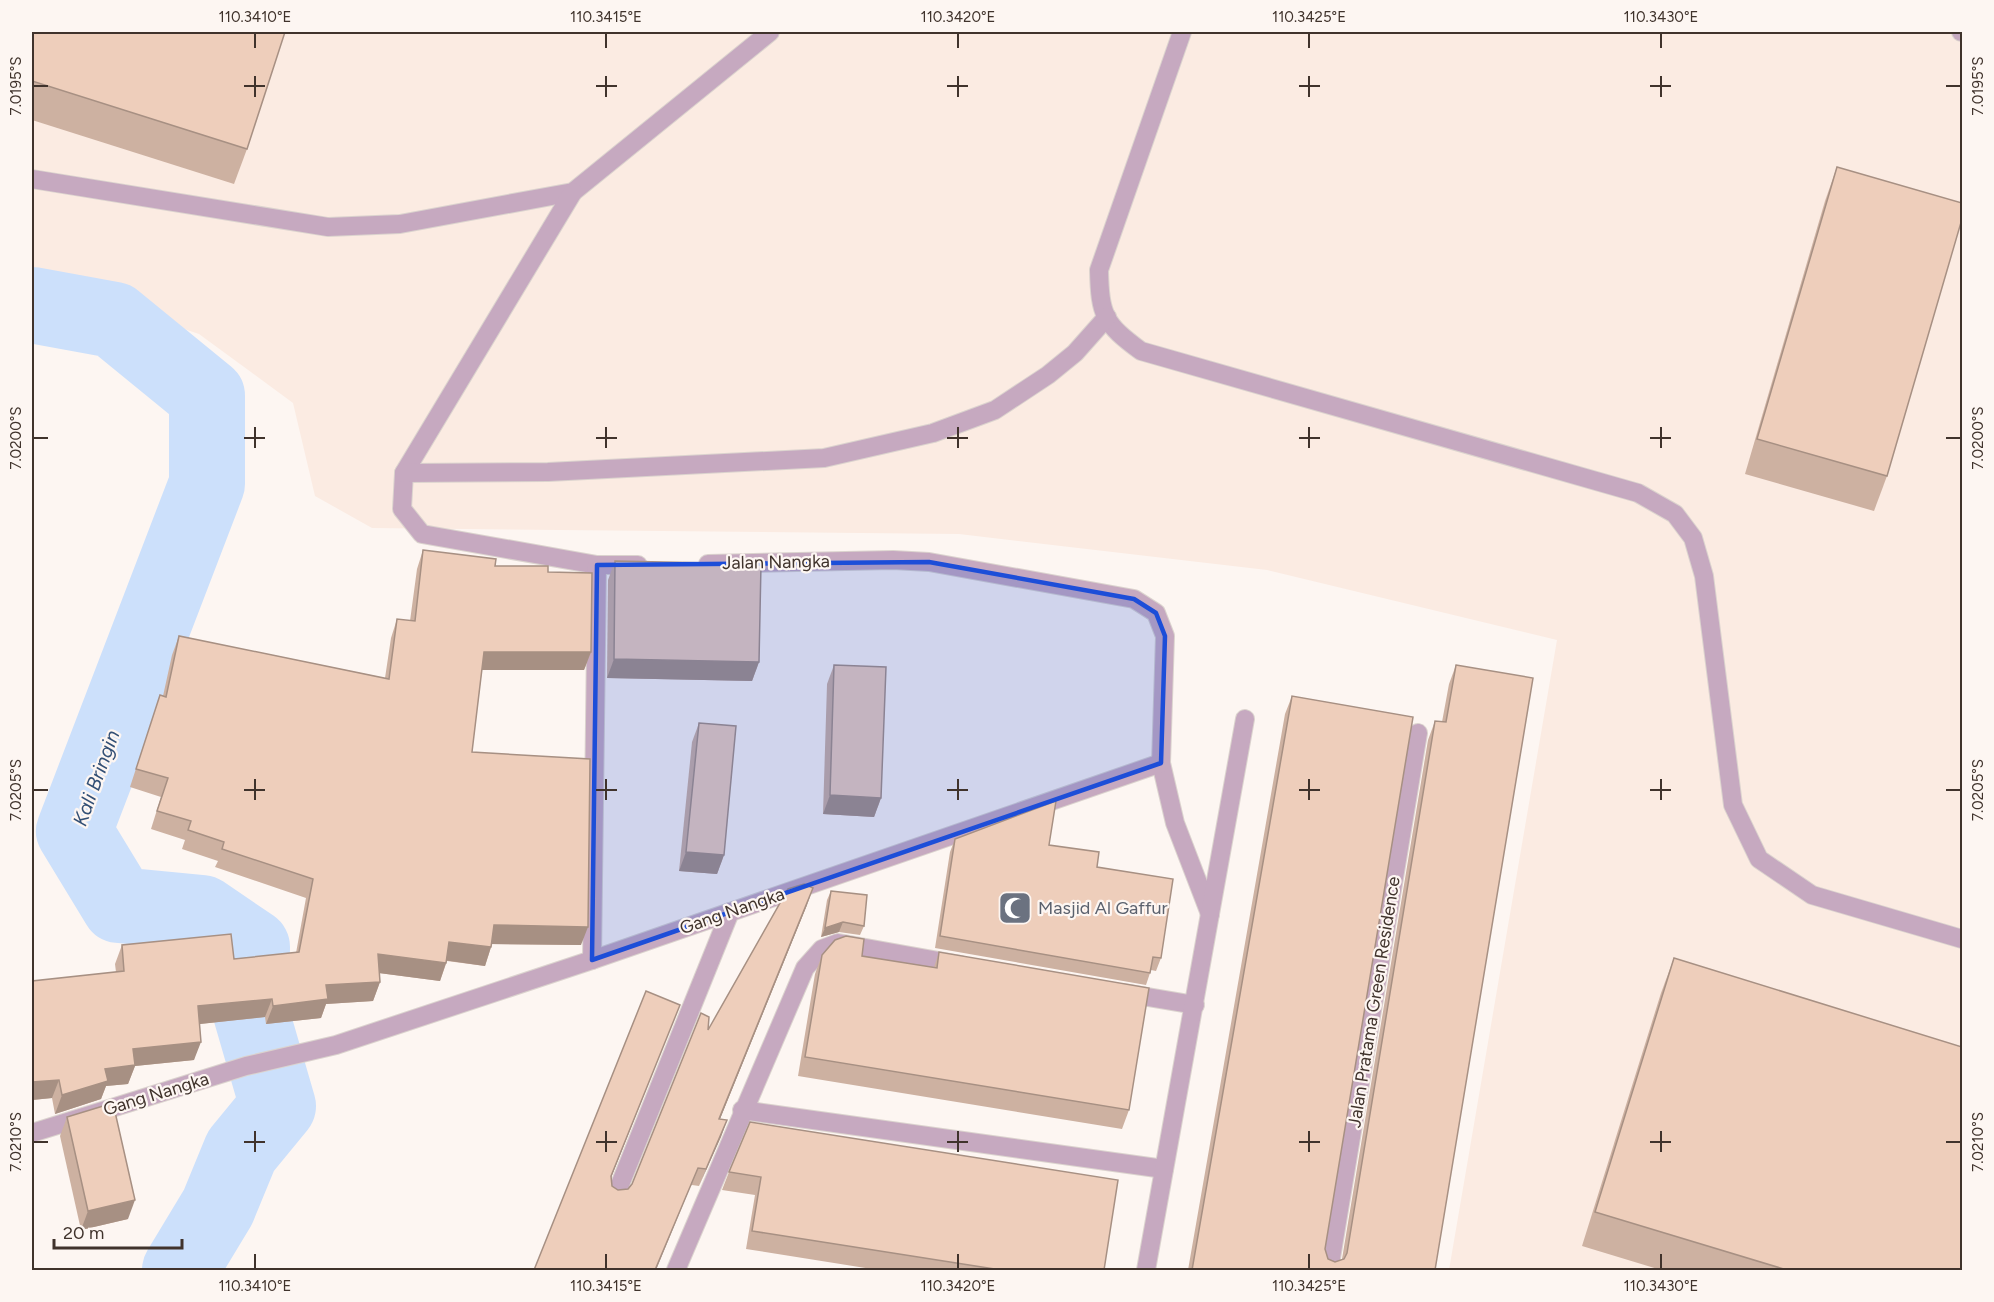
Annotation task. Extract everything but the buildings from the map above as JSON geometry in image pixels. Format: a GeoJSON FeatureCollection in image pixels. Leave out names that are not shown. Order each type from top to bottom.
{"type":"FeatureCollection","features":[{"type":"Feature","properties":{"kind":"street"},"geometry":{"type":"LineString","coordinates":[[658,565],[597,565],[422,534],[402,509],[404,473],[573,192],[770,32]]}},
{"type":"Feature","properties":{"kind":"street"},"geometry":{"type":"LineString","coordinates":[[1182,32],[1099,270],[1100,306],[1115,332],[1141,351],[1638,493],[1675,514],[1693,538],[1704,576],[1733,805],[1759,859],[1812,895],[1962,939]]}},
{"type":"Feature","properties":{"kind":"street"},"geometry":{"type":"LineString","coordinates":[[32,179],[328,227],[400,224],[573,192]]}},
{"type":"Feature","properties":{"kind":"street"},"geometry":{"type":"LineString","coordinates":[[404,473],[678,468],[824,458],[933,433],[995,410],[1066,361],[1107,317]]}},
{"type":"Feature","properties":{"kind":"street","name":"Jalan Nangka"},"geometry":{"type":"LineString","coordinates":[[693,564],[893,560],[929,562],[1134,599],[1156,613],[1165,636],[1161,763],[1175,823],[1210,914]]}},
{"type":"Feature","properties":{"kind":"street"},"geometry":{"type":"LineString","coordinates":[[592,960],[597,565]]}},
{"type":"Feature","properties":{"kind":"street"},"geometry":{"type":"LineString","coordinates":[[1146,1270],[1245,719]]}},
{"type":"Feature","properties":{"kind":"street","name":"Jalan Pratama Green Residence"},"geometry":{"type":"LineString","coordinates":[[1329,1270],[1418,733]]}},
{"type":"Feature","properties":{"kind":"street","name":"Gang Nangka"},"geometry":{"type":"LineString","coordinates":[[32,1133],[246,1066],[336,1045],[592,960],[1161,763]]}},
{"type":"Feature","properties":{"kind":"street"},"geometry":{"type":"LineString","coordinates":[[615,1197],[730,912]]}},
{"type":"Feature","properties":{"kind":"street"},"geometry":{"type":"LineString","coordinates":[[676,1270],[742,1110],[805,968],[822,949],[838,943],[976,968]]}},
{"type":"Feature","properties":{"kind":"street"},"geometry":{"type":"LineString","coordinates":[[1103,989],[1195,1005]]}},
{"type":"Feature","properties":{"kind":"street"},"geometry":{"type":"LineString","coordinates":[[742,1110],[1164,1169]]}},
{"type":"Feature","properties":{"kind":"highlighted area"},"geometry":{"type":"Polygon","coordinates":[[[929,562],[1134,599],[1156,613],[1165,636],[1161,763],[592,960],[597,565],[929,562]]]}},
{"type":"Feature","properties":{"kind":"shaded area"},"geometry":{"type":"Polygon","coordinates":[[[32,32],[1962,32],[1962,1270],[1449,1270],[1557,640],[1267,570],[959,534],[372,528],[315,496],[293,403],[199,334],[107,303],[32,293],[32,32]]]}},
{"type":"Feature","properties":{"kind":"waterway","name":"Kali Bringin"},"geometry":{"type":"LineString","coordinates":[[32,305],[114,320],[207,396],[207,484],[74,831],[119,905],[202,913],[252,947],[251,1013],[278,1106],[241,1151],[218,1207],[180,1270]]}},
{"type":"Feature","properties":{"kind":"place","name":"Masjid Al Gaffur"},"geometry":{"type":"Point","coordinates":[1015,908]}}]}
